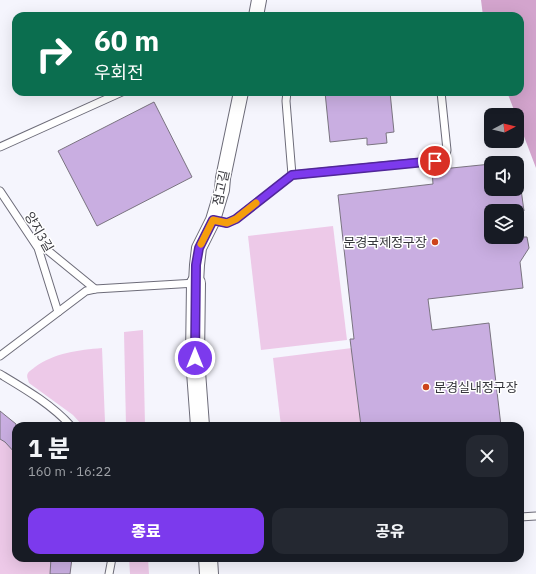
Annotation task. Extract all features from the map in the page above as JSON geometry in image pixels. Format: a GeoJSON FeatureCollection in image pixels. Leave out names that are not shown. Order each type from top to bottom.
{"type":"FeatureCollection","features":[{"type":"Feature","properties":{"kind":"street"},"geometry":{"type":"LineString","coordinates":[[257,12],[259,0]]}},
{"type":"Feature","properties":{"kind":"street","name":"점고길"},"geometry":{"type":"LineString","coordinates":[[200,422],[195,358],[196,265],[199,248],[213,220],[222,190],[223,178],[240,96]]}},
{"type":"Feature","properties":{"kind":"street"},"geometry":{"type":"LineString","coordinates":[[208,562],[209,574]]}},
{"type":"Feature","properties":{"kind":"lane"},"geometry":{"type":"LineString","coordinates":[[0,147],[113,96]]}},
{"type":"Feature","properties":{"kind":"lane"},"geometry":{"type":"LineString","coordinates":[[287,96],[292,175]]}},
{"type":"Feature","properties":{"kind":"lane"},"geometry":{"type":"LineString","coordinates":[[213,220],[227,223],[236,219],[292,175],[442,160],[446,156],[447,150],[441,96]]}},
{"type":"Feature","properties":{"kind":"lane","name":"양지3길"},"geometry":{"type":"LineString","coordinates":[[0,191],[40,253],[58,312]]}},
{"type":"Feature","properties":{"kind":"lane"},"geometry":{"type":"LineString","coordinates":[[30,236],[95,289]]}},
{"type":"Feature","properties":{"kind":"lane"},"geometry":{"type":"LineString","coordinates":[[0,356],[86,291],[95,289],[196,282]]}},
{"type":"Feature","properties":{"kind":"lane"},"geometry":{"type":"LineString","coordinates":[[0,374],[34,395],[67,422]]}},
{"type":"Feature","properties":{"kind":"lane"},"geometry":{"type":"LineString","coordinates":[[524,517],[536,516]]}},
{"type":"Feature","properties":{"kind":"lane"},"geometry":{"type":"LineString","coordinates":[[109,574],[111,562]]}},
{"type":"Feature","properties":{"kind":"shaded area"},"geometry":{"type":"Polygon","coordinates":[[[481,0],[536,0],[536,168],[524,136],[524,108],[513,108],[509,96],[524,96],[524,12],[482,12],[481,0]]]}},
{"type":"Feature","properties":{"kind":"shaded area"},"geometry":{"type":"Polygon","coordinates":[[[333,226],[347,340],[261,350],[248,236],[333,226]]]}},
{"type":"Feature","properties":{"kind":"shaded area"},"geometry":{"type":"Polygon","coordinates":[[[143,330],[145,422],[126,422],[124,332],[143,330]]]}},
{"type":"Feature","properties":{"kind":"shaded area"},"geometry":{"type":"Polygon","coordinates":[[[102,348],[105,422],[79,422],[73,415],[29,383],[27,374],[42,362],[58,355],[102,348]]]}},
{"type":"Feature","properties":{"kind":"shaded area"},"geometry":{"type":"Polygon","coordinates":[[[352,348],[361,422],[281,422],[273,358],[352,348]]]}},
{"type":"Feature","properties":{"kind":"shaded area"},"geometry":{"type":"Polygon","coordinates":[[[0,412],[14,422],[12,422],[12,562],[72,562],[70,574],[0,574],[0,412]]]}},
{"type":"Feature","properties":{"kind":"shaded area"},"geometry":{"type":"Polygon","coordinates":[[[129,562],[148,562],[149,574],[130,574],[129,562]]]}},
{"type":"Feature","properties":{"kind":"building"},"geometry":{"type":"Polygon","coordinates":[[[325,96],[390,96],[394,132],[386,133],[387,143],[367,145],[367,138],[330,142],[325,96]]]}},
{"type":"Feature","properties":{"kind":"building"},"geometry":{"type":"Polygon","coordinates":[[[154,102],[192,177],[97,226],[58,151],[154,102]]]}},
{"type":"Feature","properties":{"kind":"building"},"geometry":{"type":"Polygon","coordinates":[[[484,165],[484,196],[522,196],[523,204],[484,204],[484,244],[524,244],[524,237],[527,237],[529,248],[520,262],[523,288],[428,299],[432,330],[489,323],[501,422],[360,422],[350,339],[354,339],[338,195],[433,184],[432,170],[484,165]]]}},
{"type":"Feature","properties":{"kind":"building"},"geometry":{"type":"Polygon","coordinates":[[[0,411],[14,422],[12,422],[12,450],[0,439],[0,411]]]}},
{"type":"Feature","properties":{"kind":"building"},"geometry":{"type":"Polygon","coordinates":[[[51,562],[72,562],[70,574],[50,574],[51,562]]]}},
{"type":"Feature","properties":{"kind":"slow traffic"},"geometry":{"type":"LineString","coordinates":[[201,244],[213,220],[227,223],[236,219],[256,203]]}},
{"type":"Feature","properties":{"kind":"place","name":"문경국제정구장"},"geometry":{"type":"Point","coordinates":[435,242]}},
{"type":"Feature","properties":{"kind":"place","name":"문경실내정구장"},"geometry":{"type":"Point","coordinates":[426,387]}},
{"type":"Feature","properties":{"kind":"route"},"geometry":{"type":"LineString","coordinates":[[195,358],[196,265],[199,248],[213,220],[227,223],[236,219],[292,175],[435,161]]}}]}
